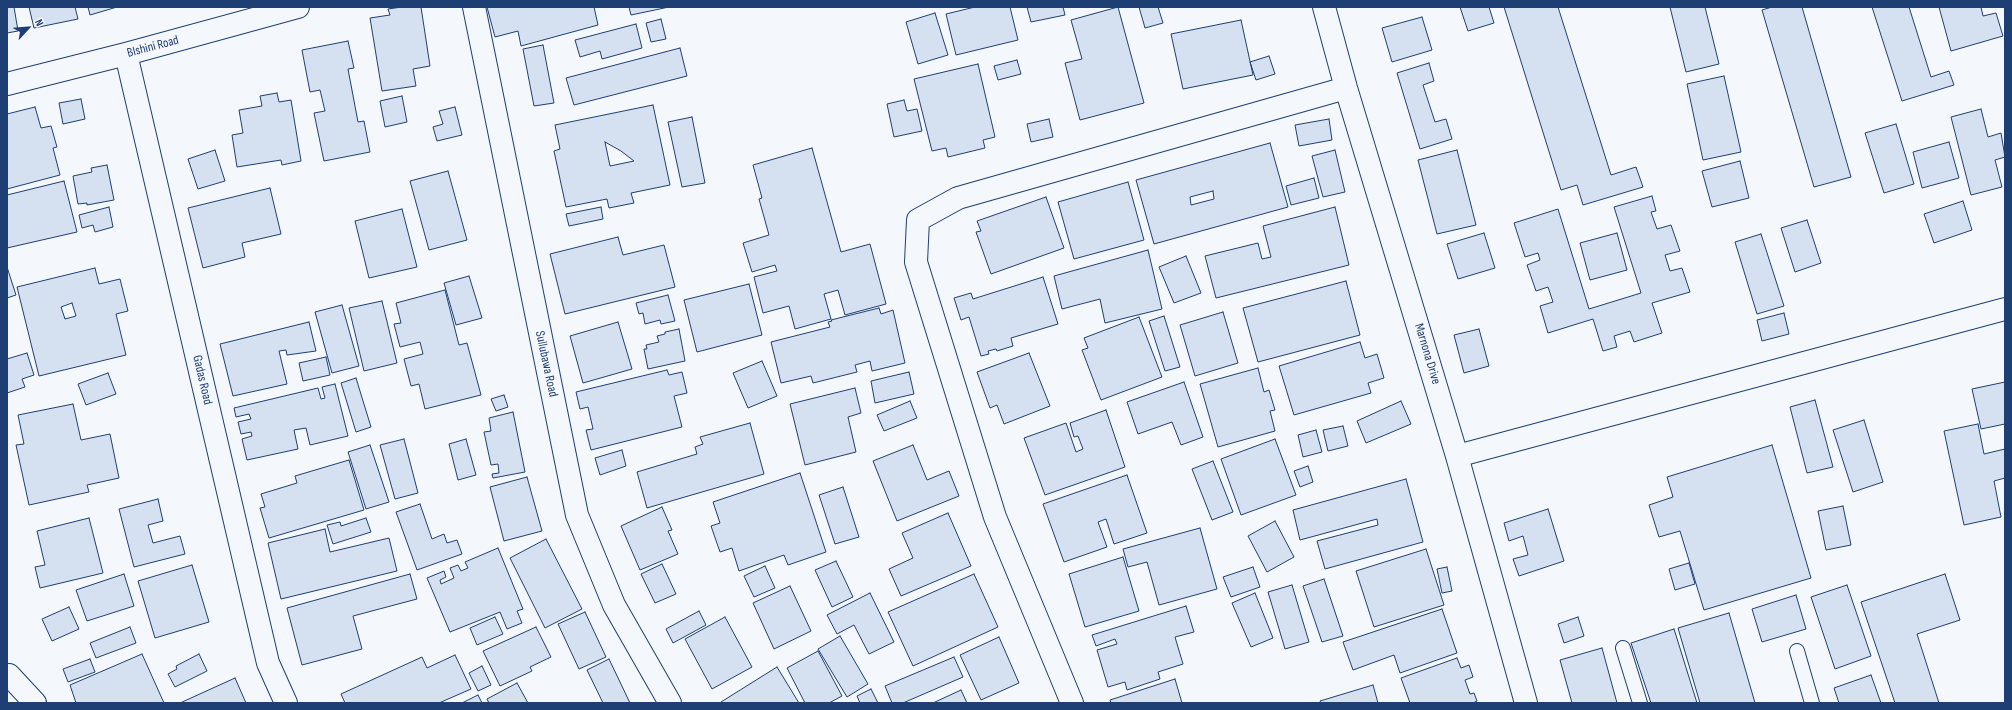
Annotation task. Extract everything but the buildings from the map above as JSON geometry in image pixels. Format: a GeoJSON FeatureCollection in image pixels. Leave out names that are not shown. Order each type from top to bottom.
{"type":"FeatureCollection","features":[{"type":"Feature","properties":{"kind":"street","name":"BIshini Road"},"geometry":{"type":"LineString","coordinates":[[7,84],[126,54],[298,7]]}},
{"type":"Feature","properties":{"kind":"street","name":"Sullubawa Road"},"geometry":{"type":"LineString","coordinates":[[474,7],[577,515],[614,605],[670,703]]}},
{"type":"Feature","properties":{"kind":"street","name":"Marnona Drive"},"geometry":{"type":"LineString","coordinates":[[1324,7],[1346,88],[1457,456],[1526,703]]}},
{"type":"Feature","properties":{"kind":"street","name":"Gadas Road"},"geometry":{"type":"LineString","coordinates":[[126,54],[268,663],[286,703]]}},
{"type":"Feature","properties":{"kind":"street"},"geometry":{"type":"LineString","coordinates":[[1072,703],[995,517],[916,262],[918,220],[958,198],[1346,88]]}},
{"type":"Feature","properties":{"kind":"street"},"geometry":{"type":"LineString","coordinates":[[1457,456],[2005,309]]}},
{"type":"Feature","properties":{"kind":"street"},"geometry":{"type":"LineString","coordinates":[[8,675],[35,703]]}},
{"type":"Feature","properties":{"kind":"lane"},"geometry":{"type":"LineString","coordinates":[[1623,648],[1640,703]]}},
{"type":"Feature","properties":{"kind":"lane"},"geometry":{"type":"LineString","coordinates":[[1797,651],[1812,703]]}}]}
